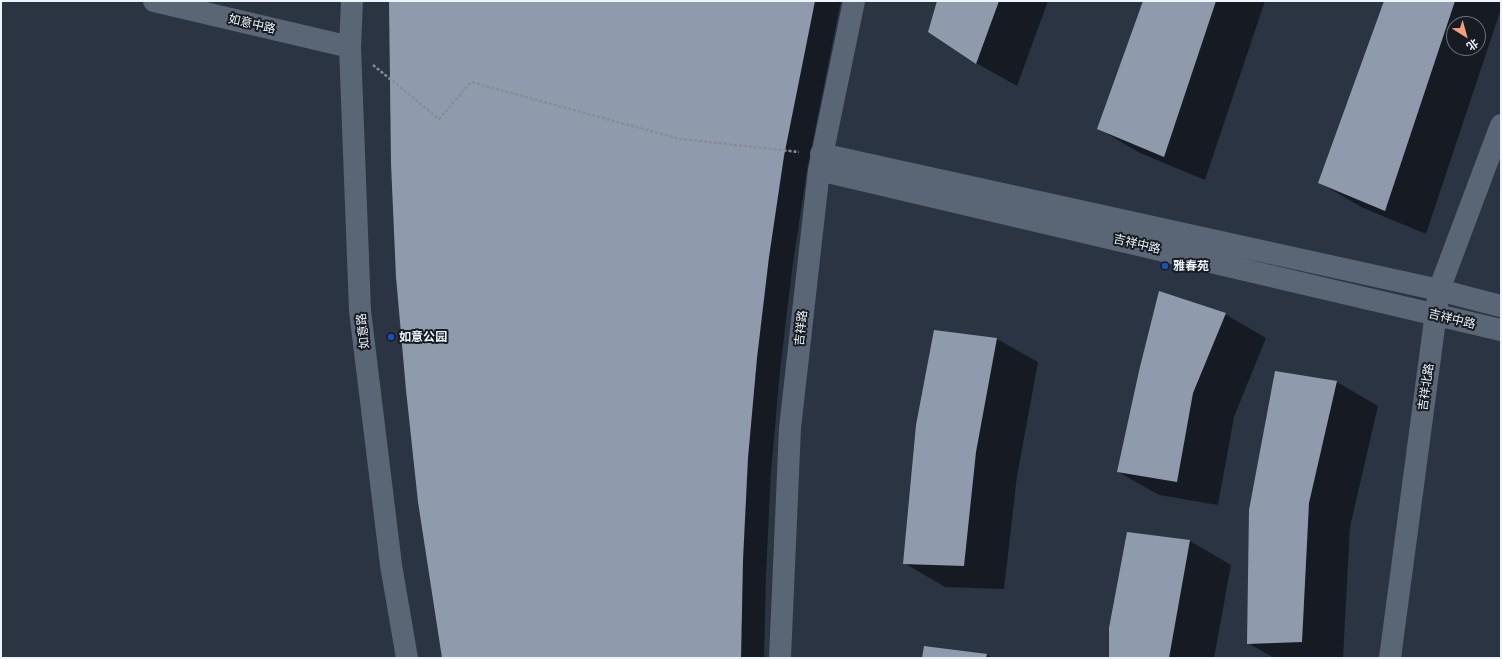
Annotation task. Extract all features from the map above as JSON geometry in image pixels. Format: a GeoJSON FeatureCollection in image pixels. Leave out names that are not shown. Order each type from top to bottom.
{"type":"FeatureCollection","features":[{"type":"Feature","properties":{"kind":"street","name":"如意中路"},"geometry":{"type":"LineString","coordinates":[[154,1],[350,47]]}},
{"type":"Feature","properties":{"kind":"street","name":"如意路"},"geometry":{"type":"LineString","coordinates":[[352,1],[350,47],[360,311],[391,565],[407,658]]}},
{"type":"Feature","properties":{"kind":"street","name":"吉祥路"},"geometry":{"type":"LineString","coordinates":[[780,658],[790,428],[820,162],[854,1]]}},
{"type":"Feature","properties":{"kind":"street","name":"吉祥北路"},"geometry":{"type":"LineString","coordinates":[[1390,658],[1439,290],[1501,125]]}},
{"type":"Feature","properties":{"kind":"street","name":"吉祥中路"},"geometry":{"type":"LineString","coordinates":[[820,162],[1439,290],[1501,306]]}},
{"type":"Feature","properties":{"kind":"street","name":"吉祥中路"},"geometry":{"type":"LineString","coordinates":[[820,162],[1501,330]]}},
{"type":"Feature","properties":{"kind":"path"},"geometry":{"type":"LineString","coordinates":[[350,47],[439,119],[471,82],[680,140],[820,162]]}},
{"type":"Feature","properties":{"kind":"building"},"geometry":{"type":"Polygon","coordinates":[[[389,1],[815,1],[784,156],[769,257],[757,358],[748,458],[743,560],[741,658],[442,658],[418,502],[396,277],[391,164],[389,1]]]}},
{"type":"Feature","properties":{"kind":"building"},"geometry":{"type":"Polygon","coordinates":[[[937,1],[999,1],[976,64],[928,32],[937,1]]]}},
{"type":"Feature","properties":{"kind":"building"},"geometry":{"type":"Polygon","coordinates":[[[1143,1],[1216,1],[1164,157],[1097,129],[1143,1]]]}},
{"type":"Feature","properties":{"kind":"building"},"geometry":{"type":"Polygon","coordinates":[[[1384,1],[1455,1],[1450,16],[1446,16],[1446,28],[1385,211],[1318,183],[1384,1]]]}},
{"type":"Feature","properties":{"kind":"building"},"geometry":{"type":"Polygon","coordinates":[[[1159,291],[1226,313],[1193,393],[1177,482],[1117,472],[1139,371],[1159,291]]]}},
{"type":"Feature","properties":{"kind":"building"},"geometry":{"type":"Polygon","coordinates":[[[934,330],[997,338],[976,452],[964,566],[903,564],[916,425],[934,330]]]}},
{"type":"Feature","properties":{"kind":"building"},"geometry":{"type":"Polygon","coordinates":[[[1275,371],[1337,381],[1309,503],[1302,642],[1247,644],[1249,510],[1275,371]]]}},
{"type":"Feature","properties":{"kind":"building"},"geometry":{"type":"Polygon","coordinates":[[[1127,532],[1190,540],[1169,658],[1109,658],[1109,628],[1127,532]]]}},
{"type":"Feature","properties":{"kind":"building"},"geometry":{"type":"Polygon","coordinates":[[[924,646],[987,654],[986,658],[922,658],[924,646]]]}},
{"type":"Feature","properties":{"kind":"place","name":"雅春苑"},"geometry":{"type":"Point","coordinates":[1165,266]}},
{"type":"Feature","properties":{"kind":"place","name":"如意公园"},"geometry":{"type":"Point","coordinates":[391,337]}}]}
